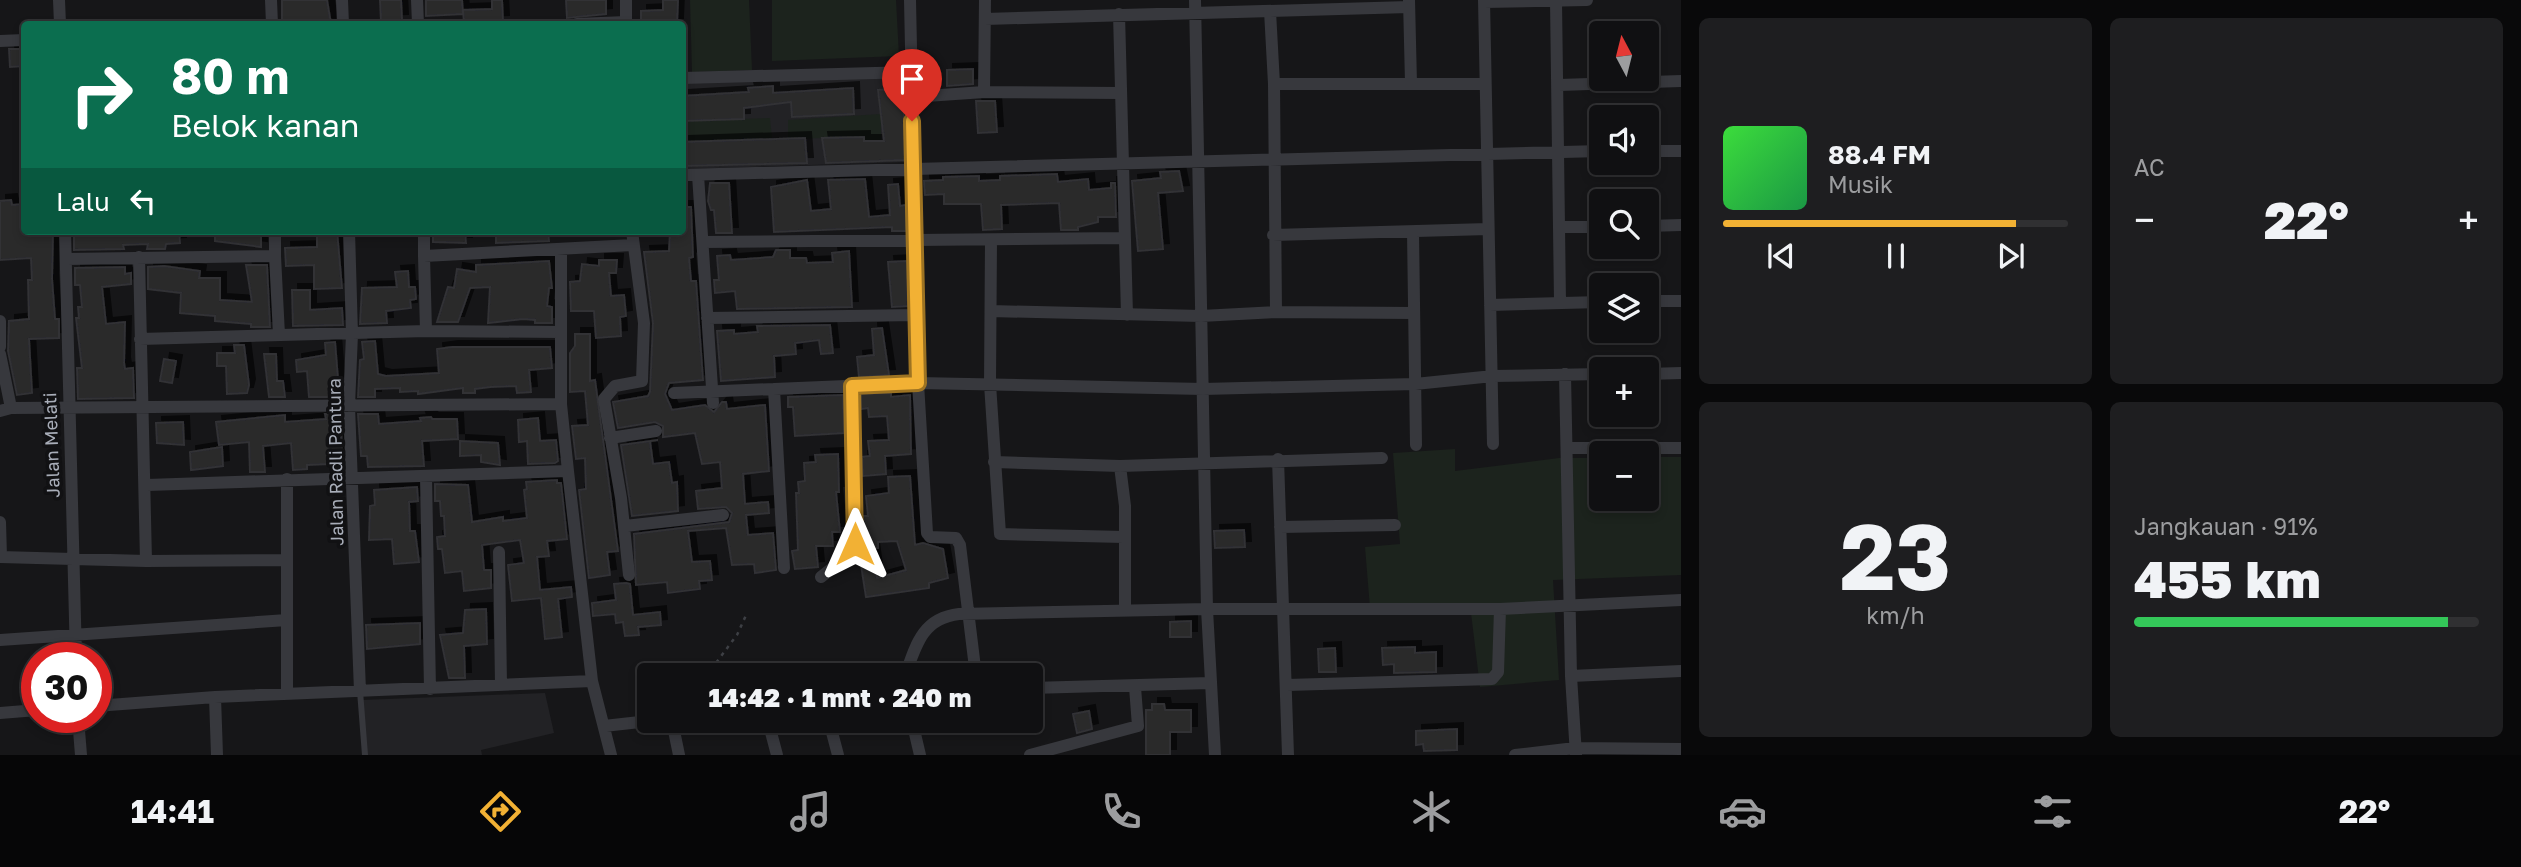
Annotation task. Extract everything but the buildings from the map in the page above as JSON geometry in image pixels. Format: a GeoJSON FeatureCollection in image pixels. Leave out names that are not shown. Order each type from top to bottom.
{"type":"FeatureCollection","features":[{"type":"Feature","properties":{"kind":"street"},"geometry":{"type":"LineString","coordinates":[[59,0],[60,21]]}},
{"type":"Feature","properties":{"kind":"street"},"geometry":{"type":"LineString","coordinates":[[271,0],[272,21]]}},
{"type":"Feature","properties":{"kind":"street"},"geometry":{"type":"LineString","coordinates":[[342,0],[343,21]]}},
{"type":"Feature","properties":{"kind":"street"},"geometry":{"type":"LineString","coordinates":[[417,0],[418,21]]}},
{"type":"Feature","properties":{"kind":"street"},"geometry":{"type":"LineString","coordinates":[[626,0],[626,21]]}},
{"type":"Feature","properties":{"kind":"street"},"geometry":{"type":"LineString","coordinates":[[910,0],[918,383],[928,536],[958,540],[975,663]]}},
{"type":"Feature","properties":{"kind":"street"},"geometry":{"type":"LineString","coordinates":[[984,92],[985,0]]}},
{"type":"Feature","properties":{"kind":"street"},"geometry":{"type":"LineString","coordinates":[[1493,444],[1484,1],[1587,0]]}},
{"type":"Feature","properties":{"kind":"street"},"geometry":{"type":"LineString","coordinates":[[1556,1],[1562,228],[1560,302]]}},
{"type":"Feature","properties":{"kind":"street"},"geometry":{"type":"LineString","coordinates":[[985,19],[1119,14],[1195,6],[1270,11],[1409,4],[1411,83]]}},
{"type":"Feature","properties":{"kind":"street"},"geometry":{"type":"LineString","coordinates":[[1195,6],[1196,164],[1207,609],[1215,755]]}},
{"type":"Feature","properties":{"kind":"street"},"geometry":{"type":"LineString","coordinates":[[1270,11],[1275,84],[1273,235],[1276,312]]}},
{"type":"Feature","properties":{"kind":"street"},"geometry":{"type":"LineString","coordinates":[[1119,14],[1127,315]]}},
{"type":"Feature","properties":{"kind":"street"},"geometry":{"type":"LineString","coordinates":[[0,41],[21,40]]}},
{"type":"Feature","properties":{"kind":"street"},"geometry":{"type":"LineString","coordinates":[[686,78],[913,72]]}},
{"type":"Feature","properties":{"kind":"street"},"geometry":{"type":"LineString","coordinates":[[1559,85],[1681,81]]}},
{"type":"Feature","properties":{"kind":"street"},"geometry":{"type":"LineString","coordinates":[[1275,84],[1485,84]]}},
{"type":"Feature","properties":{"kind":"street"},"geometry":{"type":"LineString","coordinates":[[912,97],[984,92],[1120,93]]}},
{"type":"Feature","properties":{"kind":"street"},"geometry":{"type":"LineString","coordinates":[[1659,151],[1681,150]]}},
{"type":"Feature","properties":{"kind":"street"},"geometry":{"type":"LineString","coordinates":[[686,175],[1273,162],[1589,151]]}},
{"type":"Feature","properties":{"kind":"street"},"geometry":{"type":"LineString","coordinates":[[698,175],[713,397]]}},
{"type":"Feature","properties":{"kind":"street"},"geometry":{"type":"LineString","coordinates":[[1659,226],[1681,225]]}},
{"type":"Feature","properties":{"kind":"street"},"geometry":{"type":"LineString","coordinates":[[1562,228],[1589,227]]}},
{"type":"Feature","properties":{"kind":"street"},"geometry":{"type":"LineString","coordinates":[[1273,235],[1488,229]]}},
{"type":"Feature","properties":{"kind":"street"},"geometry":{"type":"LineString","coordinates":[[1413,232],[1416,445]]}},
{"type":"Feature","properties":{"kind":"street","name":"Jalan Melati"},"geometry":{"type":"LineString","coordinates":[[65,235],[75,642]]}},
{"type":"Feature","properties":{"kind":"street"},"geometry":{"type":"LineString","coordinates":[[275,235],[279,335]]}},
{"type":"Feature","properties":{"kind":"street","name":"Jalan Radli Pantura"},"geometry":{"type":"LineString","coordinates":[[349,235],[352,334],[349,406],[354,479],[360,691]]}},
{"type":"Feature","properties":{"kind":"street"},"geometry":{"type":"LineString","coordinates":[[424,235],[426,331]]}},
{"type":"Feature","properties":{"kind":"street"},"geometry":{"type":"LineString","coordinates":[[629,575],[625,526],[604,399],[615,386],[642,381],[644,323],[632,235]]}},
{"type":"Feature","properties":{"kind":"street"},"geometry":{"type":"LineString","coordinates":[[702,242],[1125,238]]}},
{"type":"Feature","properties":{"kind":"street"},"geometry":{"type":"LineString","coordinates":[[991,241],[990,384],[1000,534],[1124,537]]}},
{"type":"Feature","properties":{"kind":"street"},"geometry":{"type":"LineString","coordinates":[[424,256],[633,245]]}},
{"type":"Feature","properties":{"kind":"street"},"geometry":{"type":"LineString","coordinates":[[561,250],[561,404],[592,681],[611,755]]}},
{"type":"Feature","properties":{"kind":"street"},"geometry":{"type":"LineString","coordinates":[[66,259],[275,256]]}},
{"type":"Feature","properties":{"kind":"street"},"geometry":{"type":"LineString","coordinates":[[139,257],[142,408],[147,485],[146,561]]}},
{"type":"Feature","properties":{"kind":"street"},"geometry":{"type":"LineString","coordinates":[[1659,301],[1681,301]]}},
{"type":"Feature","properties":{"kind":"street"},"geometry":{"type":"LineString","coordinates":[[1490,305],[1589,302]]}},
{"type":"Feature","properties":{"kind":"street"},"geometry":{"type":"LineString","coordinates":[[991,311],[1201,316],[1276,312],[1413,313]]}},
{"type":"Feature","properties":{"kind":"street"},"geometry":{"type":"LineString","coordinates":[[708,317],[917,315]]}},
{"type":"Feature","properties":{"kind":"street"},"geometry":{"type":"LineString","coordinates":[[0,321],[0,347]]}},
{"type":"Feature","properties":{"kind":"street"},"geometry":{"type":"LineString","coordinates":[[140,339],[426,331],[559,332]]}},
{"type":"Feature","properties":{"kind":"street"},"geometry":{"type":"LineString","coordinates":[[0,354],[5,409],[561,404]]}},
{"type":"Feature","properties":{"kind":"street"},"geometry":{"type":"LineString","coordinates":[[1659,374],[1681,373]]}},
{"type":"Feature","properties":{"kind":"street"},"geometry":{"type":"LineString","coordinates":[[1565,374],[1570,676],[1576,751]]}},
{"type":"Feature","properties":{"kind":"street"},"geometry":{"type":"LineString","coordinates":[[674,393],[713,397],[775,389],[918,383],[1203,389],[1415,384],[1493,376],[1589,374]]}},
{"type":"Feature","properties":{"kind":"street"},"geometry":{"type":"LineString","coordinates":[[821,578],[845,558],[855,541],[852,386]]}},
{"type":"Feature","properties":{"kind":"street"},"geometry":{"type":"LineString","coordinates":[[775,389],[784,568]]}},
{"type":"Feature","properties":{"kind":"street"},"geometry":{"type":"LineString","coordinates":[[610,438],[656,430]]}},
{"type":"Feature","properties":{"kind":"street"},"geometry":{"type":"LineString","coordinates":[[1568,448],[1681,448]]}},
{"type":"Feature","properties":{"kind":"street"},"geometry":{"type":"LineString","coordinates":[[994,461],[1120,466],[1205,461],[1382,458]]}},
{"type":"Feature","properties":{"kind":"street"},"geometry":{"type":"LineString","coordinates":[[1278,459],[1288,755]]}},
{"type":"Feature","properties":{"kind":"street"},"geometry":{"type":"LineString","coordinates":[[1120,466],[1125,506],[1125,610]]}},
{"type":"Feature","properties":{"kind":"street"},"geometry":{"type":"LineString","coordinates":[[147,485],[568,471]]}},
{"type":"Feature","properties":{"kind":"street"},"geometry":{"type":"LineString","coordinates":[[426,477],[430,689]]}},
{"type":"Feature","properties":{"kind":"street"},"geometry":{"type":"LineString","coordinates":[[287,479],[287,694]]}},
{"type":"Feature","properties":{"kind":"street"},"geometry":{"type":"LineString","coordinates":[[625,526],[723,515]]}},
{"type":"Feature","properties":{"kind":"street"},"geometry":{"type":"LineString","coordinates":[[0,522],[1,557],[146,561],[285,560]]}},
{"type":"Feature","properties":{"kind":"street"},"geometry":{"type":"LineString","coordinates":[[1280,527],[1395,525]]}},
{"type":"Feature","properties":{"kind":"street"},"geometry":{"type":"LineString","coordinates":[[499,552],[501,685]]}},
{"type":"Feature","properties":{"kind":"street"},"geometry":{"type":"LineString","coordinates":[[911,663],[926,627],[939,617],[969,613],[1207,609],[1500,610],[1681,600]]}},
{"type":"Feature","properties":{"kind":"street"},"geometry":{"type":"LineString","coordinates":[[1287,685],[1493,680],[1498,672],[1500,610]]}},
{"type":"Feature","properties":{"kind":"street"},"geometry":{"type":"LineString","coordinates":[[0,640],[287,620]]}},
{"type":"Feature","properties":{"kind":"street"},"geometry":{"type":"LineString","coordinates":[[1570,676],[1681,671]]}},
{"type":"Feature","properties":{"kind":"street"},"geometry":{"type":"LineString","coordinates":[[112,705],[215,697],[592,681]]}},
{"type":"Feature","properties":{"kind":"street"},"geometry":{"type":"LineString","coordinates":[[1043,688],[1135,687],[1210,682]]}},
{"type":"Feature","properties":{"kind":"street"},"geometry":{"type":"LineString","coordinates":[[1030,755],[1138,726],[1135,687]]}},
{"type":"Feature","properties":{"kind":"street"},"geometry":{"type":"LineString","coordinates":[[215,697],[217,755]]}},
{"type":"Feature","properties":{"kind":"street"},"geometry":{"type":"LineString","coordinates":[[0,713],[21,711]]}},
{"type":"Feature","properties":{"kind":"street"},"geometry":{"type":"LineString","coordinates":[[604,726],[637,722]]}},
{"type":"Feature","properties":{"kind":"street"},"geometry":{"type":"LineString","coordinates":[[79,733],[81,755]]}},
{"type":"Feature","properties":{"kind":"street"},"geometry":{"type":"LineString","coordinates":[[674,733],[679,755]]}},
{"type":"Feature","properties":{"kind":"street"},"geometry":{"type":"LineString","coordinates":[[771,733],[777,755]]}},
{"type":"Feature","properties":{"kind":"street"},"geometry":{"type":"LineString","coordinates":[[832,733],[838,755]]}},
{"type":"Feature","properties":{"kind":"street"},"geometry":{"type":"LineString","coordinates":[[915,733],[920,755]]}},
{"type":"Feature","properties":{"kind":"street"},"geometry":{"type":"LineString","coordinates":[[1515,755],[1681,749]]}},
{"type":"Feature","properties":{"kind":"lane"},"geometry":{"type":"LineString","coordinates":[[360,691],[365,755]]}},
{"type":"Feature","properties":{"kind":"path"},"geometry":{"type":"LineString","coordinates":[[716,663],[737,635],[747,613]]}},
{"type":"Feature","properties":{"kind":"shaded area"},"geometry":{"type":"Polygon","coordinates":[[[690,0],[749,0],[752,70],[692,72],[690,0]]]}},
{"type":"Feature","properties":{"kind":"shaded area"},"geometry":{"type":"Polygon","coordinates":[[[772,0],[896,0],[899,56],[772,61],[772,0]]]}},
{"type":"Feature","properties":{"kind":"shaded area"},"geometry":{"type":"Polygon","coordinates":[[[907,76],[906,162],[686,169],[686,82],[907,76]]]}},
{"type":"Feature","properties":{"kind":"shaded area"},"geometry":{"type":"Polygon","coordinates":[[[881,114],[881,141],[864,141],[863,137],[788,139],[788,120],[881,114]]]}},
{"type":"Feature","properties":{"kind":"shaded area"},"geometry":{"type":"Polygon","coordinates":[[[770,118],[772,139],[686,142],[686,121],[770,118]]]}},
{"type":"Feature","properties":{"kind":"shaded area"},"geometry":{"type":"Polygon","coordinates":[[[1455,449],[1455,471],[1559,458],[1589,458],[1589,511],[1659,511],[1659,457],[1681,457],[1681,575],[1553,580],[1559,680],[1480,687],[1471,613],[1370,608],[1365,547],[1400,544],[1393,453],[1455,449]]]}},
{"type":"Feature","properties":{"kind":"shaded area"},"geometry":{"type":"Polygon","coordinates":[[[545,693],[554,733],[481,750],[482,755],[365,755],[362,700],[545,693]]]}},
{"type":"Feature","properties":{"kind":"route"},"geometry":{"type":"LineString","coordinates":[[855,544],[852,386],[918,383],[912,121]]}}]}
